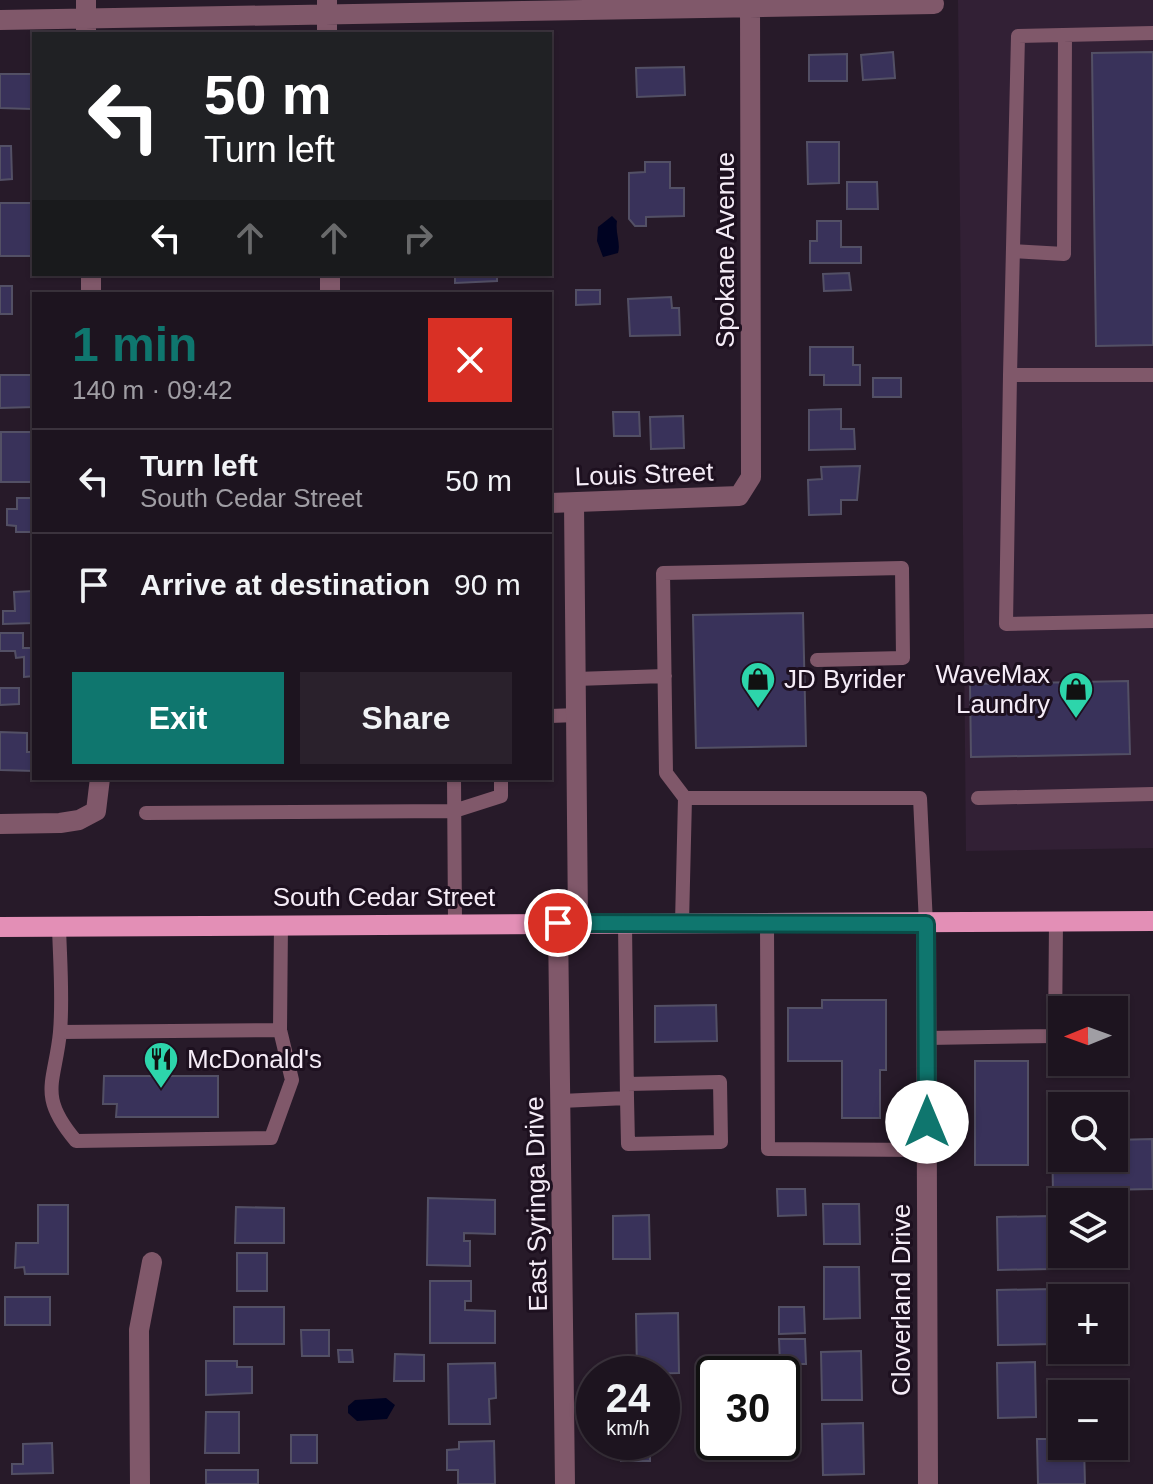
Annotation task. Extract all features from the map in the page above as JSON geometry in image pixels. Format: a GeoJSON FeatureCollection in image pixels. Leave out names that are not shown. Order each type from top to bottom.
{"type":"FeatureCollection","features":[{"type":"Feature","properties":{"kind":"main road","name":"South Cedar Street"},"geometry":{"type":"LineString","coordinates":[[0,927],[455,922],[767,925],[1153,921]]}},
{"type":"Feature","properties":{"kind":"street"},"geometry":{"type":"LineString","coordinates":[[0,20],[327,17],[750,4],[934,4]]}},
{"type":"Feature","properties":{"kind":"street","name":"Spokane Avenue"},"geometry":{"type":"LineString","coordinates":[[739,496],[751,477],[750,4]]}},
{"type":"Feature","properties":{"kind":"street","name":"Louis Street"},"geometry":{"type":"LineString","coordinates":[[552,503],[739,496]]}},
{"type":"Feature","properties":{"kind":"street","name":"East Syringa Drive"},"geometry":{"type":"LineString","coordinates":[[565,1484],[561,1101],[577,715],[574,503]]}},
{"type":"Feature","properties":{"kind":"street"},"geometry":{"type":"LineString","coordinates":[[0,824],[79,820],[96,811],[100,780]]}},
{"type":"Feature","properties":{"kind":"street","name":"Cloverland Drive"},"geometry":{"type":"LineString","coordinates":[[926,924],[928,1484]]}},
{"type":"Feature","properties":{"kind":"street"},"geometry":{"type":"LineString","coordinates":[[140,1484],[139,1330],[152,1262]]}},
{"type":"Feature","properties":{"kind":"lane"},"geometry":{"type":"LineString","coordinates":[[1153,33],[1018,36],[1006,624],[1153,621]]}},
{"type":"Feature","properties":{"kind":"lane"},"geometry":{"type":"LineString","coordinates":[[1013,251],[1064,254],[1065,35]]}},
{"type":"Feature","properties":{"kind":"lane"},"geometry":{"type":"LineString","coordinates":[[1010,375],[1153,375]]}},
{"type":"Feature","properties":{"kind":"lane"},"geometry":{"type":"LineString","coordinates":[[682,923],[685,798],[666,773],[663,573],[902,568],[903,658],[817,660]]}},
{"type":"Feature","properties":{"kind":"lane"},"geometry":{"type":"LineString","coordinates":[[576,679],[665,676]]}},
{"type":"Feature","properties":{"kind":"lane"},"geometry":{"type":"LineString","coordinates":[[552,716],[577,715]]}},
{"type":"Feature","properties":{"kind":"lane"},"geometry":{"type":"LineString","coordinates":[[454,780],[455,922]]}},
{"type":"Feature","properties":{"kind":"lane"},"geometry":{"type":"LineString","coordinates":[[146,813],[454,811],[501,796],[501,780]]}},
{"type":"Feature","properties":{"kind":"lane"},"geometry":{"type":"LineString","coordinates":[[978,798],[1153,794]]}},
{"type":"Feature","properties":{"kind":"lane"},"geometry":{"type":"LineString","coordinates":[[685,798],[920,798],[926,924]]}},
{"type":"Feature","properties":{"kind":"lane"},"geometry":{"type":"LineString","coordinates":[[927,1038],[1055,1036],[1056,922]]}},
{"type":"Feature","properties":{"kind":"lane"},"geometry":{"type":"LineString","coordinates":[[59,927],[60,1032],[50,1083],[55,1112],[76,1141],[271,1138],[292,1080],[280,1030],[281,923]]}},
{"type":"Feature","properties":{"kind":"lane"},"geometry":{"type":"LineString","coordinates":[[561,1101],[627,1091],[720,1082],[721,1142],[628,1144],[627,1091],[625,923]]}},
{"type":"Feature","properties":{"kind":"lane"},"geometry":{"type":"LineString","coordinates":[[767,925],[768,1149],[927,1150]]}},
{"type":"Feature","properties":{"kind":"lane"},"geometry":{"type":"LineString","coordinates":[[60,1032],[280,1030]]}},
{"type":"Feature","properties":{"kind":"shaded area"},"geometry":{"type":"Polygon","coordinates":[[[958,0],[1153,0],[1153,848],[966,851],[958,0]]]}},
{"type":"Feature","properties":{"kind":"water"},"geometry":{"type":"Polygon","coordinates":[[[612,216],[617,221],[618,253],[603,257],[597,241],[598,227],[612,216]]]}},
{"type":"Feature","properties":{"kind":"water"},"geometry":{"type":"Polygon","coordinates":[[[386,1398],[395,1405],[387,1419],[357,1421],[348,1413],[348,1406],[355,1400],[386,1398]]]}},
{"type":"Feature","properties":{"kind":"building"},"geometry":{"type":"Polygon","coordinates":[[[893,52],[895,78],[863,80],[861,55],[893,52]]]}},
{"type":"Feature","properties":{"kind":"building"},"geometry":{"type":"Polygon","coordinates":[[[1153,52],[1153,345],[1096,346],[1092,53],[1153,52]]]}},
{"type":"Feature","properties":{"kind":"building"},"geometry":{"type":"Polygon","coordinates":[[[847,54],[847,81],[809,81],[809,55],[847,54]]]}},
{"type":"Feature","properties":{"kind":"building"},"geometry":{"type":"Polygon","coordinates":[[[684,67],[685,95],[637,97],[636,68],[684,67]]]}},
{"type":"Feature","properties":{"kind":"building"},"geometry":{"type":"Polygon","coordinates":[[[0,74],[32,74],[32,109],[0,108],[0,74]]]}},
{"type":"Feature","properties":{"kind":"building"},"geometry":{"type":"Polygon","coordinates":[[[807,142],[839,142],[839,183],[808,184],[807,142]]]}},
{"type":"Feature","properties":{"kind":"building"},"geometry":{"type":"Polygon","coordinates":[[[0,146],[11,146],[12,179],[0,180],[0,146]]]}},
{"type":"Feature","properties":{"kind":"building"},"geometry":{"type":"Polygon","coordinates":[[[645,162],[670,162],[670,188],[684,188],[684,216],[646,217],[646,226],[635,226],[629,219],[629,173],[645,172],[645,162]]]}},
{"type":"Feature","properties":{"kind":"building"},"geometry":{"type":"Polygon","coordinates":[[[847,182],[877,182],[878,209],[847,209],[847,182]]]}},
{"type":"Feature","properties":{"kind":"building"},"geometry":{"type":"Polygon","coordinates":[[[0,203],[32,203],[32,256],[0,256],[0,203]]]}},
{"type":"Feature","properties":{"kind":"building"},"geometry":{"type":"Polygon","coordinates":[[[817,221],[841,221],[841,247],[861,247],[861,263],[810,263],[810,241],[817,241],[817,221]]]}},
{"type":"Feature","properties":{"kind":"building"},"geometry":{"type":"Polygon","coordinates":[[[849,273],[851,290],[824,291],[823,274],[849,273]]]}},
{"type":"Feature","properties":{"kind":"building"},"geometry":{"type":"Polygon","coordinates":[[[455,276],[497,276],[497,281],[455,283],[455,276]]]}},
{"type":"Feature","properties":{"kind":"building"},"geometry":{"type":"Polygon","coordinates":[[[0,286],[12,286],[12,314],[0,314],[0,286]]]}},
{"type":"Feature","properties":{"kind":"building"},"geometry":{"type":"Polygon","coordinates":[[[576,290],[600,290],[600,304],[576,305],[576,290]]]}},
{"type":"Feature","properties":{"kind":"building"},"geometry":{"type":"Polygon","coordinates":[[[671,297],[672,308],[679,308],[680,335],[630,336],[628,299],[671,297]]]}},
{"type":"Feature","properties":{"kind":"building"},"geometry":{"type":"Polygon","coordinates":[[[810,347],[853,347],[853,365],[860,365],[860,385],[824,385],[824,375],[810,375],[810,347]]]}},
{"type":"Feature","properties":{"kind":"building"},"geometry":{"type":"Polygon","coordinates":[[[0,375],[32,375],[32,407],[0,408],[0,375]]]}},
{"type":"Feature","properties":{"kind":"building"},"geometry":{"type":"Polygon","coordinates":[[[873,378],[901,378],[901,397],[873,397],[873,378]]]}},
{"type":"Feature","properties":{"kind":"building"},"geometry":{"type":"Polygon","coordinates":[[[841,409],[841,429],[854,429],[855,449],[809,450],[809,410],[841,409]]]}},
{"type":"Feature","properties":{"kind":"building"},"geometry":{"type":"Polygon","coordinates":[[[613,412],[639,412],[640,436],[614,436],[613,412]]]}},
{"type":"Feature","properties":{"kind":"building"},"geometry":{"type":"Polygon","coordinates":[[[683,416],[684,448],[651,449],[650,417],[683,416]]]}},
{"type":"Feature","properties":{"kind":"building"},"geometry":{"type":"Polygon","coordinates":[[[1,432],[32,432],[32,482],[1,482],[1,432]]]}},
{"type":"Feature","properties":{"kind":"building"},"geometry":{"type":"Polygon","coordinates":[[[860,466],[857,500],[841,500],[841,514],[809,515],[808,480],[822,479],[821,467],[860,466]]]}},
{"type":"Feature","properties":{"kind":"building"},"geometry":{"type":"Polygon","coordinates":[[[17,498],[32,498],[32,532],[16,532],[16,526],[7,525],[7,509],[17,509],[17,498]]]}},
{"type":"Feature","properties":{"kind":"building"},"geometry":{"type":"Polygon","coordinates":[[[32,591],[32,623],[3,624],[3,611],[15,611],[14,592],[32,591]]]}},
{"type":"Feature","properties":{"kind":"building"},"geometry":{"type":"Polygon","coordinates":[[[803,613],[806,746],[696,748],[693,615],[803,613]]]}},
{"type":"Feature","properties":{"kind":"building"},"geometry":{"type":"Polygon","coordinates":[[[0,633],[23,633],[23,648],[32,648],[32,676],[24,677],[24,657],[16,658],[15,651],[0,651],[0,633]]]}},
{"type":"Feature","properties":{"kind":"building"},"geometry":{"type":"Polygon","coordinates":[[[1128,681],[1130,754],[971,757],[970,684],[1128,681]]]}},
{"type":"Feature","properties":{"kind":"building"},"geometry":{"type":"Polygon","coordinates":[[[0,688],[19,688],[19,704],[0,705],[0,688]]]}},
{"type":"Feature","properties":{"kind":"building"},"geometry":{"type":"Polygon","coordinates":[[[0,732],[27,733],[27,752],[32,752],[32,771],[0,770],[0,732]]]}},
{"type":"Feature","properties":{"kind":"building"},"geometry":{"type":"Polygon","coordinates":[[[822,1000],[886,1000],[886,1070],[880,1070],[880,1118],[842,1118],[842,1061],[788,1061],[788,1008],[822,1008],[822,1000]]]}},
{"type":"Feature","properties":{"kind":"building"},"geometry":{"type":"Polygon","coordinates":[[[716,1005],[717,1041],[655,1042],[655,1006],[716,1005]]]}},
{"type":"Feature","properties":{"kind":"building"},"geometry":{"type":"Polygon","coordinates":[[[975,1061],[1028,1061],[1028,1165],[975,1165],[975,1061]]]}},
{"type":"Feature","properties":{"kind":"building","name":"McDonald's"},"geometry":{"type":"Polygon","coordinates":[[[104,1076],[218,1076],[218,1117],[116,1117],[117,1104],[103,1104],[104,1076]]]}},
{"type":"Feature","properties":{"kind":"building"},"geometry":{"type":"Polygon","coordinates":[[[1152,1139],[1153,1189],[1053,1188],[1053,1172],[1128,1172],[1128,1140],[1152,1139]]]}},
{"type":"Feature","properties":{"kind":"building"},"geometry":{"type":"Polygon","coordinates":[[[777,1189],[805,1189],[806,1215],[778,1216],[777,1189]]]}},
{"type":"Feature","properties":{"kind":"building"},"geometry":{"type":"Polygon","coordinates":[[[428,1198],[495,1200],[495,1234],[464,1233],[464,1241],[470,1241],[470,1266],[427,1265],[428,1198]]]}},
{"type":"Feature","properties":{"kind":"building"},"geometry":{"type":"Polygon","coordinates":[[[823,1204],[859,1204],[860,1244],[824,1244],[823,1204]]]}},
{"type":"Feature","properties":{"kind":"building"},"geometry":{"type":"Polygon","coordinates":[[[38,1205],[68,1205],[68,1274],[25,1274],[24,1267],[15,1268],[16,1243],[38,1243],[38,1205]]]}},
{"type":"Feature","properties":{"kind":"building"},"geometry":{"type":"Polygon","coordinates":[[[236,1207],[284,1208],[284,1243],[235,1243],[236,1207]]]}},
{"type":"Feature","properties":{"kind":"building"},"geometry":{"type":"Polygon","coordinates":[[[649,1215],[650,1259],[613,1259],[613,1216],[649,1215]]]}},
{"type":"Feature","properties":{"kind":"building"},"geometry":{"type":"Polygon","coordinates":[[[1048,1216],[1050,1269],[998,1270],[997,1217],[1048,1216]]]}},
{"type":"Feature","properties":{"kind":"building"},"geometry":{"type":"Polygon","coordinates":[[[237,1253],[267,1253],[267,1291],[237,1291],[237,1253]]]}},
{"type":"Feature","properties":{"kind":"building"},"geometry":{"type":"Polygon","coordinates":[[[824,1267],[859,1267],[860,1318],[824,1319],[824,1267]]]}},
{"type":"Feature","properties":{"kind":"building"},"geometry":{"type":"Polygon","coordinates":[[[430,1281],[471,1281],[471,1301],[465,1301],[465,1310],[495,1311],[495,1343],[430,1343],[430,1281]]]}},
{"type":"Feature","properties":{"kind":"building"},"geometry":{"type":"Polygon","coordinates":[[[1048,1289],[1048,1344],[998,1345],[997,1290],[1048,1289]]]}},
{"type":"Feature","properties":{"kind":"building"},"geometry":{"type":"Polygon","coordinates":[[[5,1297],[50,1297],[50,1325],[5,1325],[5,1297]]]}},
{"type":"Feature","properties":{"kind":"building"},"geometry":{"type":"Polygon","coordinates":[[[234,1307],[284,1307],[284,1344],[234,1344],[234,1307]]]}},
{"type":"Feature","properties":{"kind":"building"},"geometry":{"type":"Polygon","coordinates":[[[779,1307],[804,1307],[805,1333],[779,1334],[779,1307]]]}},
{"type":"Feature","properties":{"kind":"building"},"geometry":{"type":"Polygon","coordinates":[[[678,1313],[679,1356],[637,1356],[636,1314],[678,1313]]]}},
{"type":"Feature","properties":{"kind":"building"},"geometry":{"type":"Polygon","coordinates":[[[301,1330],[329,1330],[329,1356],[302,1356],[301,1330]]]}},
{"type":"Feature","properties":{"kind":"building"},"geometry":{"type":"Polygon","coordinates":[[[779,1339],[805,1339],[806,1364],[800,1364],[800,1356],[780,1356],[779,1339]]]}},
{"type":"Feature","properties":{"kind":"building"},"geometry":{"type":"Polygon","coordinates":[[[338,1350],[352,1350],[353,1362],[339,1362],[338,1350]]]}},
{"type":"Feature","properties":{"kind":"building"},"geometry":{"type":"Polygon","coordinates":[[[861,1351],[862,1400],[822,1400],[821,1352],[861,1351]]]}},
{"type":"Feature","properties":{"kind":"building"},"geometry":{"type":"Polygon","coordinates":[[[395,1354],[424,1355],[424,1381],[394,1381],[395,1354]]]}},
{"type":"Feature","properties":{"kind":"building"},"geometry":{"type":"Polygon","coordinates":[[[206,1361],[237,1361],[237,1367],[252,1367],[252,1393],[206,1395],[206,1361]]]}},
{"type":"Feature","properties":{"kind":"building"},"geometry":{"type":"Polygon","coordinates":[[[1035,1362],[1036,1417],[998,1418],[997,1363],[1035,1362]]]}},
{"type":"Feature","properties":{"kind":"building"},"geometry":{"type":"Polygon","coordinates":[[[495,1363],[496,1398],[489,1399],[490,1424],[449,1424],[448,1364],[495,1363]]]}},
{"type":"Feature","properties":{"kind":"building"},"geometry":{"type":"Polygon","coordinates":[[[206,1412],[239,1412],[239,1453],[205,1453],[206,1412]]]}},
{"type":"Feature","properties":{"kind":"building"},"geometry":{"type":"Polygon","coordinates":[[[863,1423],[864,1474],[823,1475],[822,1424],[863,1423]]]}},
{"type":"Feature","properties":{"kind":"building"},"geometry":{"type":"Polygon","coordinates":[[[291,1435],[317,1435],[317,1463],[291,1463],[291,1435]]]}},
{"type":"Feature","properties":{"kind":"building"},"geometry":{"type":"Polygon","coordinates":[[[1037,1439],[1048,1439],[1048,1460],[1084,1460],[1085,1484],[1038,1484],[1037,1439]]]}},
{"type":"Feature","properties":{"kind":"building"},"geometry":{"type":"Polygon","coordinates":[[[494,1441],[495,1484],[458,1484],[458,1470],[447,1470],[447,1450],[459,1449],[459,1442],[494,1441]]]}},
{"type":"Feature","properties":{"kind":"building"},"geometry":{"type":"Polygon","coordinates":[[[52,1443],[53,1473],[12,1474],[12,1464],[23,1464],[23,1444],[52,1443]]]}},
{"type":"Feature","properties":{"kind":"building"},"geometry":{"type":"Polygon","coordinates":[[[206,1470],[258,1470],[258,1484],[206,1484],[206,1470]]]}},
{"type":"Feature","properties":{"kind":"place","name":"JD Byrider"},"geometry":{"type":"Point","coordinates":[758,710]}},
{"type":"Feature","properties":{"kind":"place","name":"WaveMax Laundry"},"geometry":{"type":"Point","coordinates":[1076,720]}},
{"type":"Feature","properties":{"kind":"place","name":"McDonald's"},"geometry":{"type":"Point","coordinates":[161,1090]}},
{"type":"Feature","properties":{"kind":"route"},"geometry":{"type":"LineString","coordinates":[[558,923],[926,924],[927,1122]]}}]}
